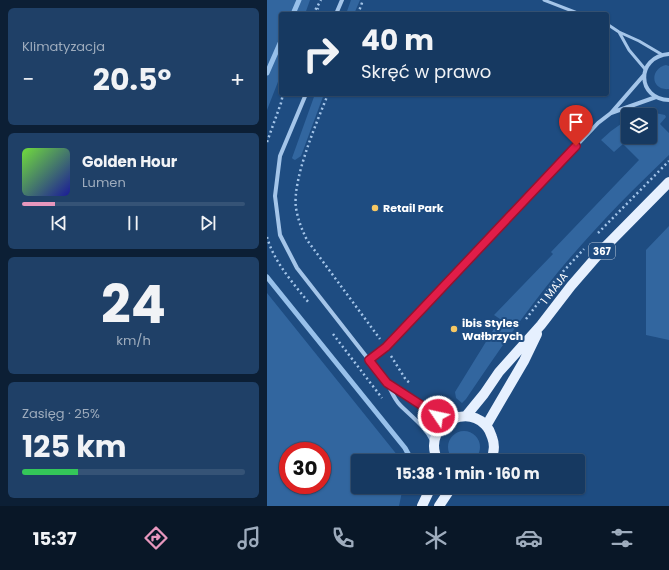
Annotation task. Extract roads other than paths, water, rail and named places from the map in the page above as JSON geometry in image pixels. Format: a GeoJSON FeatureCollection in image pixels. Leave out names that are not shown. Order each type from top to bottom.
{"type":"FeatureCollection","features":[{"type":"Feature","properties":{"kind":"main road","name":"1 MAJA"},"geometry":{"type":"LineString","coordinates":[[460,417],[484,394],[499,372],[541,325],[571,286],[604,248],[669,182]]}},
{"type":"Feature","properties":{"kind":"main road","name":"367"},"geometry":{"type":"LineString","coordinates":[[486,426],[524,361],[541,325]]}},
{"type":"Feature","properties":{"kind":"main road","name":"367"},"geometry":{"type":"LineString","coordinates":[[434,444],[438,430],[449,420],[460,417]]}},
{"type":"Feature","properties":{"kind":"main road"},"geometry":{"type":"LineString","coordinates":[[460,417],[477,419],[486,426],[494,441],[493,454]]}},
{"type":"Feature","properties":{"kind":"main road"},"geometry":{"type":"LineString","coordinates":[[434,444],[436,454]]}},
{"type":"Feature","properties":{"kind":"main road"},"geometry":{"type":"LineString","coordinates":[[423,506],[428,494]]}},
{"type":"Feature","properties":{"kind":"main road"},"geometry":{"type":"LineString","coordinates":[[439,506],[447,494]]}},
{"type":"Feature","properties":{"kind":"street"},"geometry":{"type":"LineString","coordinates":[[338,12],[342,0]]}},
{"type":"Feature","properties":{"kind":"street"},"geometry":{"type":"LineString","coordinates":[[669,54],[661,54],[654,58],[645,69],[644,75],[645,83],[649,91],[656,97],[663,100],[669,100]]}},
{"type":"Feature","properties":{"kind":"street"},"geometry":{"type":"LineString","coordinates":[[369,360],[386,347],[599,123],[611,113],[644,75]]}},
{"type":"Feature","properties":{"kind":"street"},"geometry":{"type":"LineString","coordinates":[[305,96],[281,156],[275,196],[280,235],[297,268],[331,309],[387,383],[399,404],[417,420],[429,434],[434,444]]}},
{"type":"Feature","properties":{"kind":"street"},"geometry":{"type":"LineString","coordinates":[[611,113],[656,97]]}},
{"type":"Feature","properties":{"kind":"street"},"geometry":{"type":"LineString","coordinates":[[387,383],[438,416],[460,417]]}},
{"type":"Feature","properties":{"kind":"lane"},"geometry":{"type":"LineString","coordinates":[[544,0],[575,12]]}},
{"type":"Feature","properties":{"kind":"lane"},"geometry":{"type":"LineString","coordinates":[[609,25],[661,54]]}},
{"type":"Feature","properties":{"kind":"lane"},"geometry":{"type":"LineString","coordinates":[[619,32],[629,50],[645,69]]}},
{"type":"Feature","properties":{"kind":"waterway"},"geometry":{"type":"LineString","coordinates":[[294,12],[299,0]]}},
{"type":"Feature","properties":{"kind":"waterway"},"geometry":{"type":"LineString","coordinates":[[267,73],[279,46]]}},
{"type":"Feature","properties":{"kind":"waterway"},"geometry":{"type":"LineString","coordinates":[[267,277],[405,448],[408,454]]}},
{"type":"Feature","properties":{"kind":"place","name":"Retail Park"},"geometry":{"type":"Point","coordinates":[375,208]}},
{"type":"Feature","properties":{"kind":"place","name":"ibis Styles Wałbrzych"},"geometry":{"type":"Point","coordinates":[454,329]}}]}
